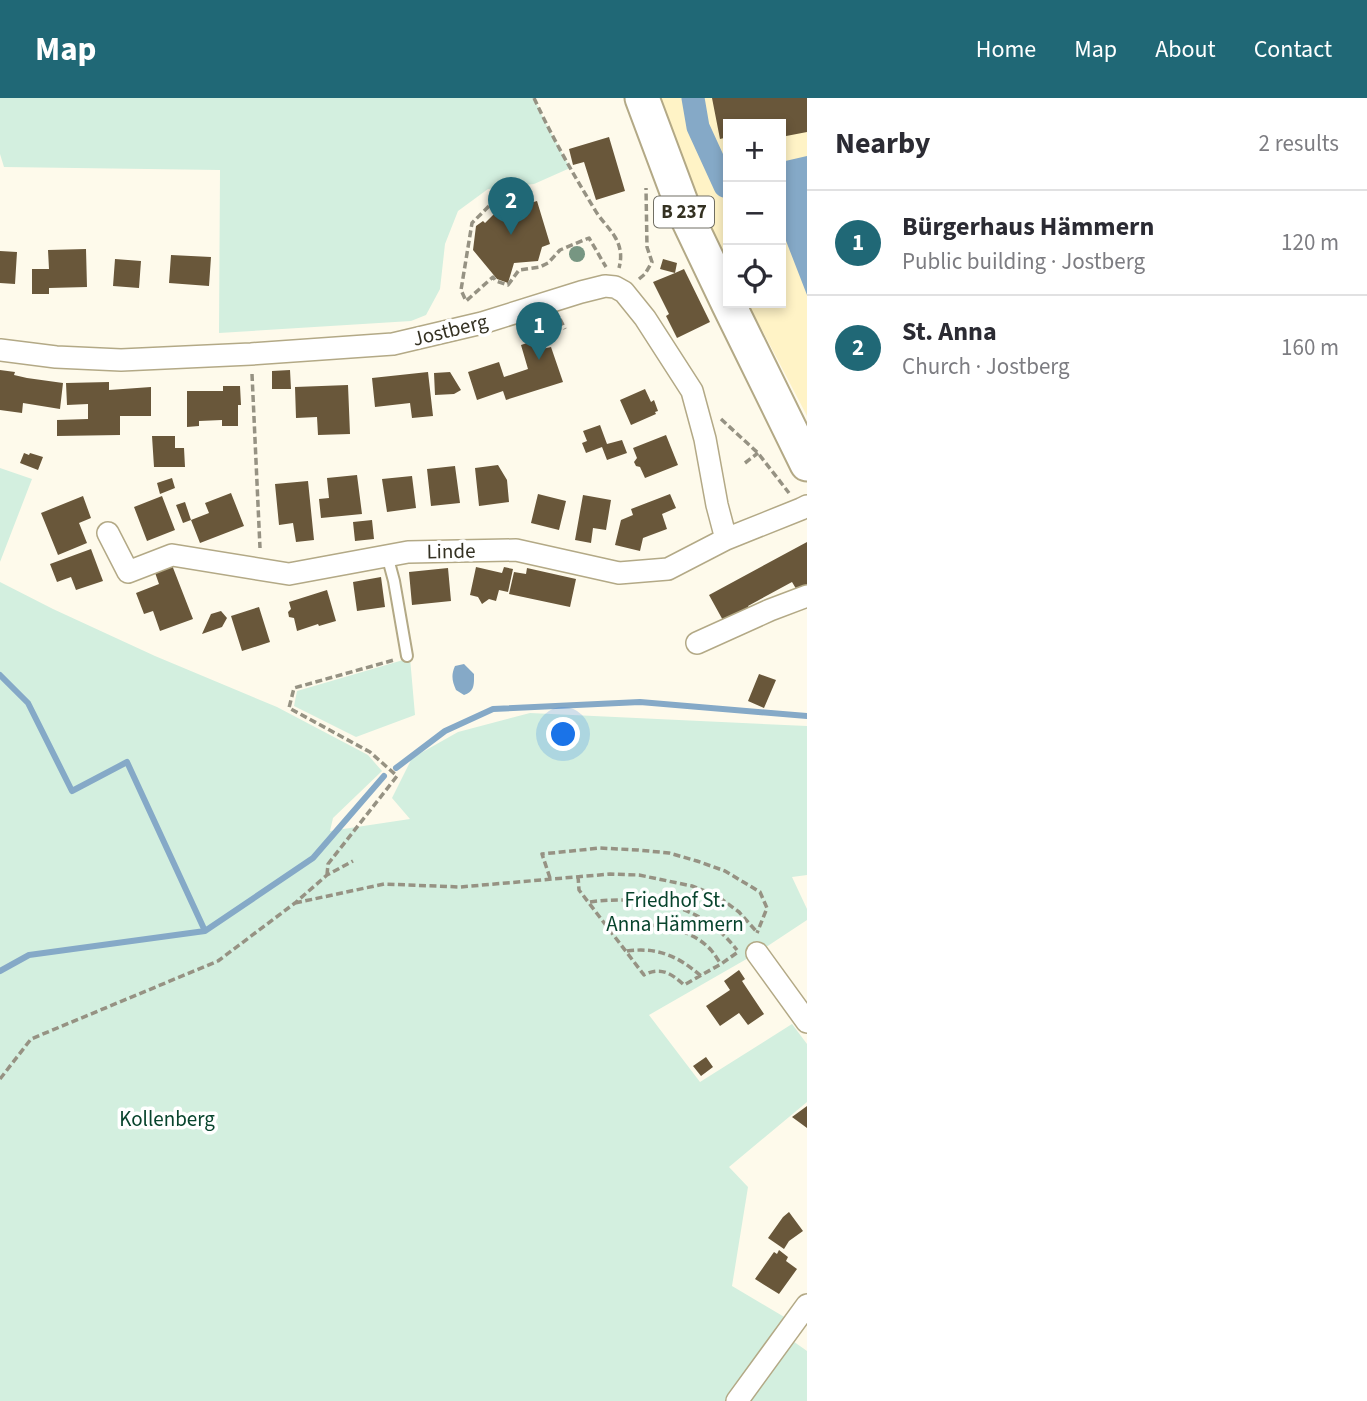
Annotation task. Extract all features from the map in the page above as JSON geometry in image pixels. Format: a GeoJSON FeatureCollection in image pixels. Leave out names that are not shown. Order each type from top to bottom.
{"type":"FeatureCollection","features":[{"type":"Feature","properties":{"kind":"main road","name":"B 237"},"geometry":{"type":"LineString","coordinates":[[642,98],[685,213],[723,293]]}},
{"type":"Feature","properties":{"kind":"main road","name":"B 237"},"geometry":{"type":"LineString","coordinates":[[730,308],[807,464]]}},
{"type":"Feature","properties":{"kind":"street","name":"Jostberg"},"geometry":{"type":"LineString","coordinates":[[0,350],[56,357],[121,360],[393,344],[482,323],[581,292],[610,287]]}},
{"type":"Feature","properties":{"kind":"street"},"geometry":{"type":"LineString","coordinates":[[610,287],[624,292],[645,318],[692,391],[726,539]]}},
{"type":"Feature","properties":{"kind":"street","name":"Linde"},"geometry":{"type":"LineString","coordinates":[[108,533],[128,572],[172,555],[289,574],[408,552],[516,550],[620,573],[668,569],[726,539],[804,508]]}},
{"type":"Feature","properties":{"kind":"street"},"geometry":{"type":"LineString","coordinates":[[697,643],[807,596]]}},
{"type":"Feature","properties":{"kind":"street"},"geometry":{"type":"LineString","coordinates":[[757,942],[807,1022]]}},
{"type":"Feature","properties":{"kind":"street"},"geometry":{"type":"LineString","coordinates":[[737,1401],[807,1305]]}},
{"type":"Feature","properties":{"kind":"lane"},"geometry":{"type":"LineString","coordinates":[[387,555],[407,656]]}},
{"type":"Feature","properties":{"kind":"path"},"geometry":{"type":"LineString","coordinates":[[534,98],[597,214],[615,237],[622,256],[610,287]]}},
{"type":"Feature","properties":{"kind":"path"},"geometry":{"type":"LineString","coordinates":[[645,274],[652,262],[647,247],[646,182]]}},
{"type":"Feature","properties":{"kind":"path"},"geometry":{"type":"LineString","coordinates":[[489,206],[472,223],[461,290],[466,301],[493,277],[496,281],[508,285],[519,270],[540,267],[559,250],[589,238],[606,266],[610,287]]}},
{"type":"Feature","properties":{"kind":"path"},"geometry":{"type":"LineString","coordinates":[[251,354],[261,540]]}},
{"type":"Feature","properties":{"kind":"path"},"geometry":{"type":"LineString","coordinates":[[720,418],[758,453],[804,508]]}},
{"type":"Feature","properties":{"kind":"path"},"geometry":{"type":"LineString","coordinates":[[745,463],[758,453]]}},
{"type":"Feature","properties":{"kind":"path"},"geometry":{"type":"LineString","coordinates":[[327,875],[328,864],[397,776],[370,752],[289,708],[294,688],[407,656]]}},
{"type":"Feature","properties":{"kind":"path"},"geometry":{"type":"LineString","coordinates":[[550,878],[542,854],[600,848],[625,849],[669,853],[697,861],[725,872],[760,892],[767,908],[757,942]]}},
{"type":"Feature","properties":{"kind":"path"},"geometry":{"type":"LineString","coordinates":[[0,1079],[32,1039],[218,961],[295,903],[327,875],[352,862]]}},
{"type":"Feature","properties":{"kind":"path"},"geometry":{"type":"LineString","coordinates":[[295,903],[384,884],[460,887],[610,874],[639,876],[692,886],[716,895],[739,912],[757,942]]}},
{"type":"Feature","properties":{"kind":"path"},"geometry":{"type":"LineString","coordinates":[[578,876],[579,890],[644,975],[651,971],[670,973],[684,985],[739,952],[714,925],[684,909],[639,901],[589,902]]}},
{"type":"Feature","properties":{"kind":"path"},"geometry":{"type":"LineString","coordinates":[[609,928],[644,925],[675,930],[702,943],[721,964]]}},
{"type":"Feature","properties":{"kind":"path"},"geometry":{"type":"LineString","coordinates":[[627,951],[657,951],[670,955],[701,976]]}},
{"type":"Feature","properties":{"kind":"shaded area"},"geometry":{"type":"Polygon","coordinates":[[[658,98],[807,98],[807,416],[751,308],[786,308],[786,119],[723,119],[723,256],[687,184],[658,98]]]}},
{"type":"Feature","properties":{"kind":"green space"},"geometry":{"type":"Polygon","coordinates":[[[0,98],[534,98],[570,168],[534,184],[488,189],[458,211],[445,244],[440,289],[426,315],[411,321],[219,333],[220,170],[4,167],[0,154],[0,98]]]}},
{"type":"Feature","properties":{"kind":"green space"},"geometry":{"type":"Polygon","coordinates":[[[0,468],[32,479],[0,562],[0,468]]]}},
{"type":"Feature","properties":{"kind":"green space"},"geometry":{"type":"Polygon","coordinates":[[[0,582],[155,656],[277,707],[368,755],[382,771],[333,818],[330,831],[410,819],[392,798],[412,758],[458,732],[530,713],[807,726],[807,875],[792,877],[807,909],[807,920],[757,953],[649,1015],[700,1082],[792,1024],[807,1044],[807,1102],[729,1167],[748,1187],[732,1286],[786,1318],[728,1401],[0,1401],[0,582]]]}},
{"type":"Feature","properties":{"kind":"green space"},"geometry":{"type":"Polygon","coordinates":[[[410,658],[415,715],[356,737],[294,706],[297,691],[410,658]]]}},
{"type":"Feature","properties":{"kind":"green space"},"geometry":{"type":"Polygon","coordinates":[[[790,1339],[807,1351],[807,1401],[745,1401],[790,1339]]]}},
{"type":"Feature","properties":{"kind":"water"},"geometry":{"type":"Polygon","coordinates":[[[807,156],[807,295],[786,241],[786,161],[807,156]]]}},
{"type":"Feature","properties":{"kind":"water"},"geometry":{"type":"Polygon","coordinates":[[[464,664],[474,674],[474,684],[464,695],[456,690],[452,678],[455,666],[464,664]]]}},
{"type":"Feature","properties":{"kind":"building"},"geometry":{"type":"Polygon","coordinates":[[[712,98],[807,98],[807,132],[786,136],[786,119],[723,119],[723,138],[720,139],[712,98]]]}},
{"type":"Feature","properties":{"kind":"building"},"geometry":{"type":"Polygon","coordinates":[[[609,137],[625,191],[596,200],[584,162],[573,165],[569,149],[609,137]]]}},
{"type":"Feature","properties":{"kind":"building"},"geometry":{"type":"Polygon","coordinates":[[[537,201],[550,244],[542,247],[538,261],[514,263],[508,283],[497,279],[473,250],[476,226],[483,221],[485,223],[495,211],[537,201]]]}},
{"type":"Feature","properties":{"kind":"building"},"geometry":{"type":"Polygon","coordinates":[[[86,249],[87,287],[49,288],[49,294],[32,294],[32,269],[49,269],[48,250],[86,249]]]}},
{"type":"Feature","properties":{"kind":"building"},"geometry":{"type":"Polygon","coordinates":[[[0,251],[17,252],[15,284],[0,283],[0,251]]]}},
{"type":"Feature","properties":{"kind":"building"},"geometry":{"type":"Polygon","coordinates":[[[171,255],[211,257],[209,286],[169,283],[171,255]]]}},
{"type":"Feature","properties":{"kind":"building"},"geometry":{"type":"Polygon","coordinates":[[[115,259],[141,261],[139,288],[113,286],[115,259]]]}},
{"type":"Feature","properties":{"kind":"building"},"geometry":{"type":"Polygon","coordinates":[[[663,259],[677,263],[675,273],[660,269],[663,259]]]}},
{"type":"Feature","properties":{"kind":"building"},"geometry":{"type":"Polygon","coordinates":[[[684,269],[710,322],[677,338],[666,316],[669,314],[653,282],[684,269]]]}},
{"type":"Feature","properties":{"kind":"building"},"geometry":{"type":"Polygon","coordinates":[[[539,339],[542,349],[551,347],[563,382],[506,400],[503,391],[477,400],[468,372],[499,362],[504,377],[528,369],[521,345],[539,339]]]}},
{"type":"Feature","properties":{"kind":"building"},"geometry":{"type":"Polygon","coordinates":[[[0,370],[15,372],[14,375],[27,378],[63,383],[60,409],[23,403],[22,413],[0,410],[0,370]]]}},
{"type":"Feature","properties":{"kind":"building"},"geometry":{"type":"Polygon","coordinates":[[[290,370],[291,389],[272,389],[272,371],[290,370]]]}},
{"type":"Feature","properties":{"kind":"building"},"geometry":{"type":"Polygon","coordinates":[[[428,372],[433,416],[412,418],[410,403],[375,407],[372,378],[428,372]]]}},
{"type":"Feature","properties":{"kind":"building"},"geometry":{"type":"Polygon","coordinates":[[[450,372],[461,390],[454,394],[435,395],[434,373],[450,372]]]}},
{"type":"Feature","properties":{"kind":"building"},"geometry":{"type":"Polygon","coordinates":[[[109,382],[109,390],[151,387],[151,416],[120,416],[120,435],[57,436],[57,420],[88,419],[88,404],[67,405],[66,383],[109,382]]]}},
{"type":"Feature","properties":{"kind":"building"},"geometry":{"type":"Polygon","coordinates":[[[348,385],[350,434],[318,435],[317,417],[296,418],[295,387],[348,385]]]}},
{"type":"Feature","properties":{"kind":"building"},"geometry":{"type":"Polygon","coordinates":[[[223,386],[240,386],[238,426],[222,426],[222,420],[199,421],[199,426],[187,427],[187,391],[223,391],[223,386]]]}},
{"type":"Feature","properties":{"kind":"building"},"geometry":{"type":"Polygon","coordinates":[[[645,389],[651,402],[654,400],[658,411],[631,425],[620,400],[645,389]]]}},
{"type":"Feature","properties":{"kind":"building"},"geometry":{"type":"Polygon","coordinates":[[[600,425],[607,444],[622,440],[627,453],[607,460],[602,447],[586,453],[582,443],[587,441],[583,431],[600,425]]]}},
{"type":"Feature","properties":{"kind":"building"},"geometry":{"type":"Polygon","coordinates":[[[666,435],[678,465],[645,478],[640,467],[634,462],[637,458],[633,448],[666,435]]]}},
{"type":"Feature","properties":{"kind":"building"},"geometry":{"type":"Polygon","coordinates":[[[152,436],[175,436],[175,448],[184,448],[185,467],[154,467],[152,436]]]}},
{"type":"Feature","properties":{"kind":"building"},"geometry":{"type":"Polygon","coordinates":[[[24,453],[43,457],[38,470],[20,463],[24,453]]]}},
{"type":"Feature","properties":{"kind":"building"},"geometry":{"type":"Polygon","coordinates":[[[498,465],[507,480],[509,502],[479,506],[475,468],[498,465]]]}},
{"type":"Feature","properties":{"kind":"building"},"geometry":{"type":"Polygon","coordinates":[[[455,466],[460,503],[431,506],[427,469],[455,466]]]}},
{"type":"Feature","properties":{"kind":"building"},"geometry":{"type":"Polygon","coordinates":[[[357,475],[362,514],[321,518],[319,499],[329,498],[327,478],[357,475]]]}},
{"type":"Feature","properties":{"kind":"building"},"geometry":{"type":"Polygon","coordinates":[[[412,476],[416,508],[387,512],[382,479],[412,476]]]}},
{"type":"Feature","properties":{"kind":"building"},"geometry":{"type":"Polygon","coordinates":[[[172,478],[175,488],[160,494],[157,483],[172,478]]]}},
{"type":"Feature","properties":{"kind":"building"},"geometry":{"type":"Polygon","coordinates":[[[308,481],[314,540],[296,542],[293,523],[279,525],[275,484],[308,481]]]}},
{"type":"Feature","properties":{"kind":"building"},"geometry":{"type":"Polygon","coordinates":[[[231,493],[244,526],[200,543],[191,520],[209,513],[205,503],[231,493]]]}},
{"type":"Feature","properties":{"kind":"building"},"geometry":{"type":"Polygon","coordinates":[[[538,494],[566,501],[559,530],[531,523],[538,494]]]}},
{"type":"Feature","properties":{"kind":"building"},"geometry":{"type":"Polygon","coordinates":[[[670,494],[676,508],[662,514],[667,529],[643,538],[640,551],[615,545],[621,520],[633,515],[631,509],[670,494]]]}},
{"type":"Feature","properties":{"kind":"building"},"geometry":{"type":"Polygon","coordinates":[[[583,495],[611,500],[606,530],[593,528],[591,543],[575,540],[583,495]]]}},
{"type":"Feature","properties":{"kind":"building"},"geometry":{"type":"Polygon","coordinates":[[[83,496],[91,518],[79,523],[87,543],[58,555],[41,513],[83,496]]]}},
{"type":"Feature","properties":{"kind":"building"},"geometry":{"type":"Polygon","coordinates":[[[162,496],[175,530],[147,541],[134,507],[162,496]]]}},
{"type":"Feature","properties":{"kind":"building"},"geometry":{"type":"Polygon","coordinates":[[[185,502],[191,520],[183,523],[176,505],[185,502]]]}},
{"type":"Feature","properties":{"kind":"building"},"geometry":{"type":"Polygon","coordinates":[[[372,520],[374,539],[355,541],[353,522],[372,520]]]}},
{"type":"Feature","properties":{"kind":"building"},"geometry":{"type":"Polygon","coordinates":[[[807,542],[807,587],[798,592],[792,582],[748,606],[750,610],[725,624],[709,595],[807,542]]]}},
{"type":"Feature","properties":{"kind":"building"},"geometry":{"type":"Polygon","coordinates":[[[91,549],[103,581],[76,590],[71,577],[57,582],[50,564],[91,549]]]}},
{"type":"Feature","properties":{"kind":"building"},"geometry":{"type":"Polygon","coordinates":[[[170,560],[193,619],[160,631],[153,611],[144,614],[136,593],[159,584],[153,567],[170,560]]]}},
{"type":"Feature","properties":{"kind":"building"},"geometry":{"type":"Polygon","coordinates":[[[476,567],[502,573],[504,567],[513,569],[508,592],[499,590],[496,601],[489,599],[482,604],[478,597],[470,595],[476,567]]]}},
{"type":"Feature","properties":{"kind":"building"},"geometry":{"type":"Polygon","coordinates":[[[448,568],[451,601],[412,605],[409,572],[448,568]]]}},
{"type":"Feature","properties":{"kind":"building"},"geometry":{"type":"Polygon","coordinates":[[[527,568],[576,579],[570,607],[509,594],[514,572],[526,574],[527,568]]]}},
{"type":"Feature","properties":{"kind":"building"},"geometry":{"type":"Polygon","coordinates":[[[381,577],[385,607],[357,611],[353,582],[381,577]]]}},
{"type":"Feature","properties":{"kind":"building"},"geometry":{"type":"Polygon","coordinates":[[[327,590],[336,621],[297,631],[294,618],[289,617],[289,602],[327,590]]]}},
{"type":"Feature","properties":{"kind":"building"},"geometry":{"type":"Polygon","coordinates":[[[259,607],[270,642],[242,651],[231,616],[259,607]]]}},
{"type":"Feature","properties":{"kind":"building"},"geometry":{"type":"Polygon","coordinates":[[[221,611],[227,618],[222,627],[202,634],[211,614],[221,611]]]}},
{"type":"Feature","properties":{"kind":"building"},"geometry":{"type":"Polygon","coordinates":[[[759,674],[776,680],[764,708],[748,701],[759,674]]]}},
{"type":"Feature","properties":{"kind":"building"},"geometry":{"type":"Polygon","coordinates":[[[739,970],[745,979],[742,981],[764,1014],[748,1025],[739,1013],[720,1026],[706,1006],[730,990],[724,981],[739,970]]]}},
{"type":"Feature","properties":{"kind":"building"},"geometry":{"type":"Polygon","coordinates":[[[706,1057],[713,1067],[701,1076],[693,1066],[706,1057]]]}},
{"type":"Feature","properties":{"kind":"building"},"geometry":{"type":"Polygon","coordinates":[[[807,1106],[807,1128],[792,1117],[807,1106]]]}},
{"type":"Feature","properties":{"kind":"building"},"geometry":{"type":"Polygon","coordinates":[[[789,1212],[803,1231],[789,1241],[784,1249],[768,1238],[789,1212]]]}},
{"type":"Feature","properties":{"kind":"building"},"geometry":{"type":"Polygon","coordinates":[[[779,1250],[788,1257],[786,1261],[797,1269],[779,1294],[755,1279],[774,1252],[777,1254],[779,1250]]]}},
{"type":"Feature","properties":{"kind":"waterway"},"geometry":{"type":"LineString","coordinates":[[693,98],[698,127],[723,182]]}},
{"type":"Feature","properties":{"kind":"waterway"},"geometry":{"type":"LineString","coordinates":[[0,675],[28,703],[72,791],[127,762],[205,931]]}},
{"type":"Feature","properties":{"kind":"waterway"},"geometry":{"type":"LineString","coordinates":[[396,768],[445,731],[493,709],[640,702],[807,716]]}},
{"type":"Feature","properties":{"kind":"waterway"},"geometry":{"type":"LineString","coordinates":[[0,971],[29,955],[205,931],[313,858],[384,776]]}},
{"type":"Feature","properties":{"kind":"place","name":"St. Anna"},"geometry":{"type":"Point","coordinates":[511,235]}},
{"type":"Feature","properties":{"kind":"place","name":"Bürgerhaus Hämmern"},"geometry":{"type":"Point","coordinates":[539,360]}},
{"type":"Feature","properties":{"kind":"park label","name":"Friedhof St. Anna Hämmern"},"geometry":{"type":"Point","coordinates":[675,912]}},
{"type":"Feature","properties":{"kind":"park label","name":"Kollenberg"},"geometry":{"type":"Point","coordinates":[167,1119]}}]}
